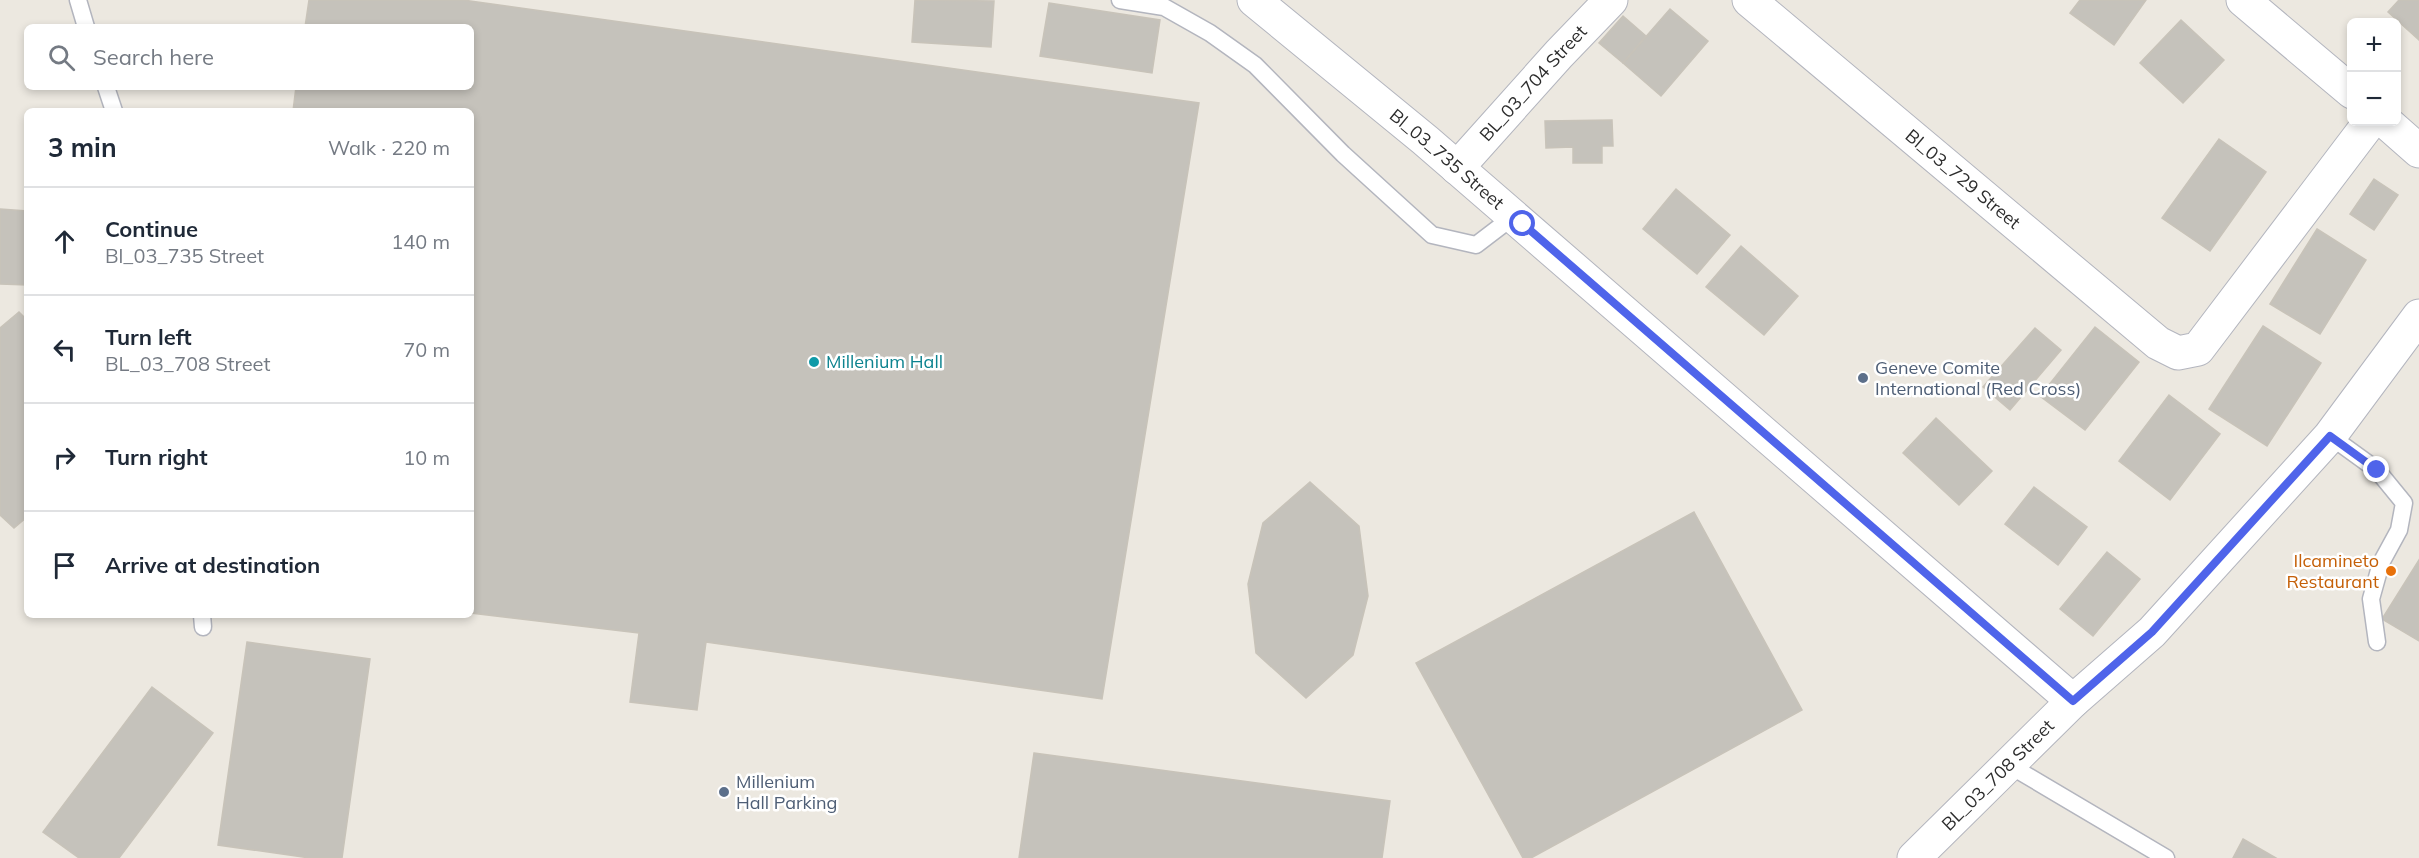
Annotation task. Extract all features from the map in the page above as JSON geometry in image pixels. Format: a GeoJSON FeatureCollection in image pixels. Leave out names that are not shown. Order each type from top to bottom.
{"type":"FeatureCollection","features":[{"type":"Feature","properties":{"kind":"street","name":"Bl_03_735 Street"},"geometry":{"type":"LineString","coordinates":[[1254,0],[1514,216],[2073,701]]}},
{"type":"Feature","properties":{"kind":"street","name":"BL_03_704 Street"},"geometry":{"type":"LineString","coordinates":[[1457,168],[1559,54],[1611,0]]}},
{"type":"Feature","properties":{"kind":"street","name":"Bl_03_729 Street"},"geometry":{"type":"LineString","coordinates":[[1749,0],[2158,343],[2178,353],[2198,349],[2367,126]]}},
{"type":"Feature","properties":{"kind":"street"},"geometry":{"type":"LineString","coordinates":[[2243,0],[2347,88]]}},
{"type":"Feature","properties":{"kind":"street"},"geometry":{"type":"LineString","coordinates":[[2390,126],[2419,151]]}},
{"type":"Feature","properties":{"kind":"street","name":"BL_03_708 Street"},"geometry":{"type":"LineString","coordinates":[[1914,858],[2073,701],[2152,632],[2330,436],[2419,316]]}},
{"type":"Feature","properties":{"kind":"lane"},"geometry":{"type":"LineString","coordinates":[[78,0],[85,24]]}},
{"type":"Feature","properties":{"kind":"lane"},"geometry":{"type":"LineString","coordinates":[[1120,0],[1164,7],[1182,15],[1255,66],[1343,154],[1432,235],[1476,245],[1514,216]]}},
{"type":"Feature","properties":{"kind":"lane"},"geometry":{"type":"LineString","coordinates":[[107,90],[113,108]]}},
{"type":"Feature","properties":{"kind":"lane"},"geometry":{"type":"LineString","coordinates":[[2330,436],[2377,470],[2404,502],[2399,530],[2381,563],[2371,599],[2377,642]]}},
{"type":"Feature","properties":{"kind":"lane"},"geometry":{"type":"LineString","coordinates":[[2009,765],[2166,858]]}},
{"type":"Feature","properties":{"kind":"building","name":"Millenium Hall"},"geometry":{"type":"Polygon","coordinates":[[[309,0],[463,0],[1199,103],[1102,699],[706,642],[697,710],[630,702],[639,633],[474,613],[474,108],[293,108],[296,90],[474,90],[474,24],[305,24],[309,0]]]}},
{"type":"Feature","properties":{"kind":"building"},"geometry":{"type":"Polygon","coordinates":[[[915,0],[994,1],[991,47],[912,42],[915,0]]]}},
{"type":"Feature","properties":{"kind":"building"},"geometry":{"type":"Polygon","coordinates":[[[2080,0],[2146,0],[2114,45],[2070,13],[2080,0]]]}},
{"type":"Feature","properties":{"kind":"building"},"geometry":{"type":"Polygon","coordinates":[[[2399,0],[2419,0],[2419,40],[2401,24],[2401,18],[2395,18],[2388,12],[2399,0]]]}},
{"type":"Feature","properties":{"kind":"building"},"geometry":{"type":"Polygon","coordinates":[[[1049,3],[1160,20],[1152,73],[1040,56],[1049,3]]]}},
{"type":"Feature","properties":{"kind":"building"},"geometry":{"type":"Polygon","coordinates":[[[1670,9],[1708,41],[1661,96],[1623,63],[1670,9]]]}},
{"type":"Feature","properties":{"kind":"building"},"geometry":{"type":"Polygon","coordinates":[[[1623,16],[1646,36],[1623,63],[1599,43],[1623,16]]]}},
{"type":"Feature","properties":{"kind":"building"},"geometry":{"type":"Polygon","coordinates":[[[2181,20],[2224,60],[2183,103],[2140,63],[2181,20]]]}},
{"type":"Feature","properties":{"kind":"building"},"geometry":{"type":"Polygon","coordinates":[[[1612,120],[1613,146],[1602,146],[1602,163],[1573,163],[1573,147],[1546,148],[1545,121],[1612,120]]]}},
{"type":"Feature","properties":{"kind":"building"},"geometry":{"type":"Polygon","coordinates":[[[2219,139],[2266,172],[2210,251],[2162,218],[2219,139]]]}},
{"type":"Feature","properties":{"kind":"building"},"geometry":{"type":"Polygon","coordinates":[[[2374,179],[2398,195],[2374,230],[2350,214],[2374,179]]]}},
{"type":"Feature","properties":{"kind":"building"},"geometry":{"type":"Polygon","coordinates":[[[1676,189],[1730,235],[1697,274],[1643,229],[1676,189]]]}},
{"type":"Feature","properties":{"kind":"building"},"geometry":{"type":"Polygon","coordinates":[[[0,209],[24,211],[24,285],[0,284],[0,209]]]}},
{"type":"Feature","properties":{"kind":"building"},"geometry":{"type":"Polygon","coordinates":[[[2317,229],[2366,260],[2320,334],[2270,304],[2317,229]]]}},
{"type":"Feature","properties":{"kind":"building"},"geometry":{"type":"Polygon","coordinates":[[[1741,246],[1798,296],[1764,335],[1706,287],[1741,246]]]}},
{"type":"Feature","properties":{"kind":"building"},"geometry":{"type":"Polygon","coordinates":[[[19,312],[24,317],[24,520],[14,528],[0,515],[0,328],[19,312]]]}},
{"type":"Feature","properties":{"kind":"building"},"geometry":{"type":"Polygon","coordinates":[[[2263,326],[2321,363],[2267,446],[2209,409],[2263,326]]]}},
{"type":"Feature","properties":{"kind":"building"},"geometry":{"type":"Polygon","coordinates":[[[2095,327],[2139,362],[2085,430],[2040,396],[2095,327]]]}},
{"type":"Feature","properties":{"kind":"building"},"geometry":{"type":"Polygon","coordinates":[[[2035,328],[2061,350],[2010,410],[1983,387],[2035,328]]]}},
{"type":"Feature","properties":{"kind":"building"},"geometry":{"type":"Polygon","coordinates":[[[2169,395],[2220,434],[2170,500],[2119,461],[2169,395]]]}},
{"type":"Feature","properties":{"kind":"building"},"geometry":{"type":"Polygon","coordinates":[[[1936,418],[1992,471],[1959,505],[1903,453],[1936,418]]]}},
{"type":"Feature","properties":{"kind":"building"},"geometry":{"type":"Polygon","coordinates":[[[1310,482],[1359,526],[1368,596],[1353,655],[1306,698],[1256,653],[1248,584],[1263,523],[1310,482]]]}},
{"type":"Feature","properties":{"kind":"building"},"geometry":{"type":"Polygon","coordinates":[[[2034,487],[2087,527],[2058,565],[2005,524],[2034,487]]]}},
{"type":"Feature","properties":{"kind":"building"},"geometry":{"type":"Polygon","coordinates":[[[1694,512],[1802,710],[1531,858],[1523,858],[1416,663],[1694,512]]]}},
{"type":"Feature","properties":{"kind":"building"},"geometry":{"type":"Polygon","coordinates":[[[2107,552],[2140,579],[2093,636],[2060,609],[2107,552]]]}},
{"type":"Feature","properties":{"kind":"building"},"geometry":{"type":"Polygon","coordinates":[[[2419,560],[2419,641],[2382,619],[2419,560]]]}},
{"type":"Feature","properties":{"kind":"building"},"geometry":{"type":"Polygon","coordinates":[[[247,642],[370,659],[342,858],[310,858],[218,845],[247,642]]]}},
{"type":"Feature","properties":{"kind":"building"},"geometry":{"type":"Polygon","coordinates":[[[152,687],[213,733],[119,858],[79,858],[43,832],[152,687]]]}},
{"type":"Feature","properties":{"kind":"building"},"geometry":{"type":"Polygon","coordinates":[[[1034,753],[1390,801],[1382,858],[1019,858],[1034,753]]]}},
{"type":"Feature","properties":{"kind":"building"},"geometry":{"type":"Polygon","coordinates":[[[2243,839],[2276,858],[2233,858],[2243,839]]]}},
{"type":"Feature","properties":{"kind":"place","name":"Millenium Hall"},"geometry":{"type":"Point","coordinates":[814,362]}},
{"type":"Feature","properties":{"kind":"place","name":"Geneve Comite International (Red Cross)"},"geometry":{"type":"Point","coordinates":[1863,378]}},
{"type":"Feature","properties":{"kind":"place","name":"Ilcamineto Restaurant"},"geometry":{"type":"Point","coordinates":[2391,571]}},
{"type":"Feature","properties":{"kind":"place","name":"Millenium Hall Parking"},"geometry":{"type":"Point","coordinates":[724,792]}},
{"type":"Feature","properties":{"kind":"route"},"geometry":{"type":"LineString","coordinates":[[1523,224],[2073,701],[2152,632],[2330,436],[2377,470]]}}]}
